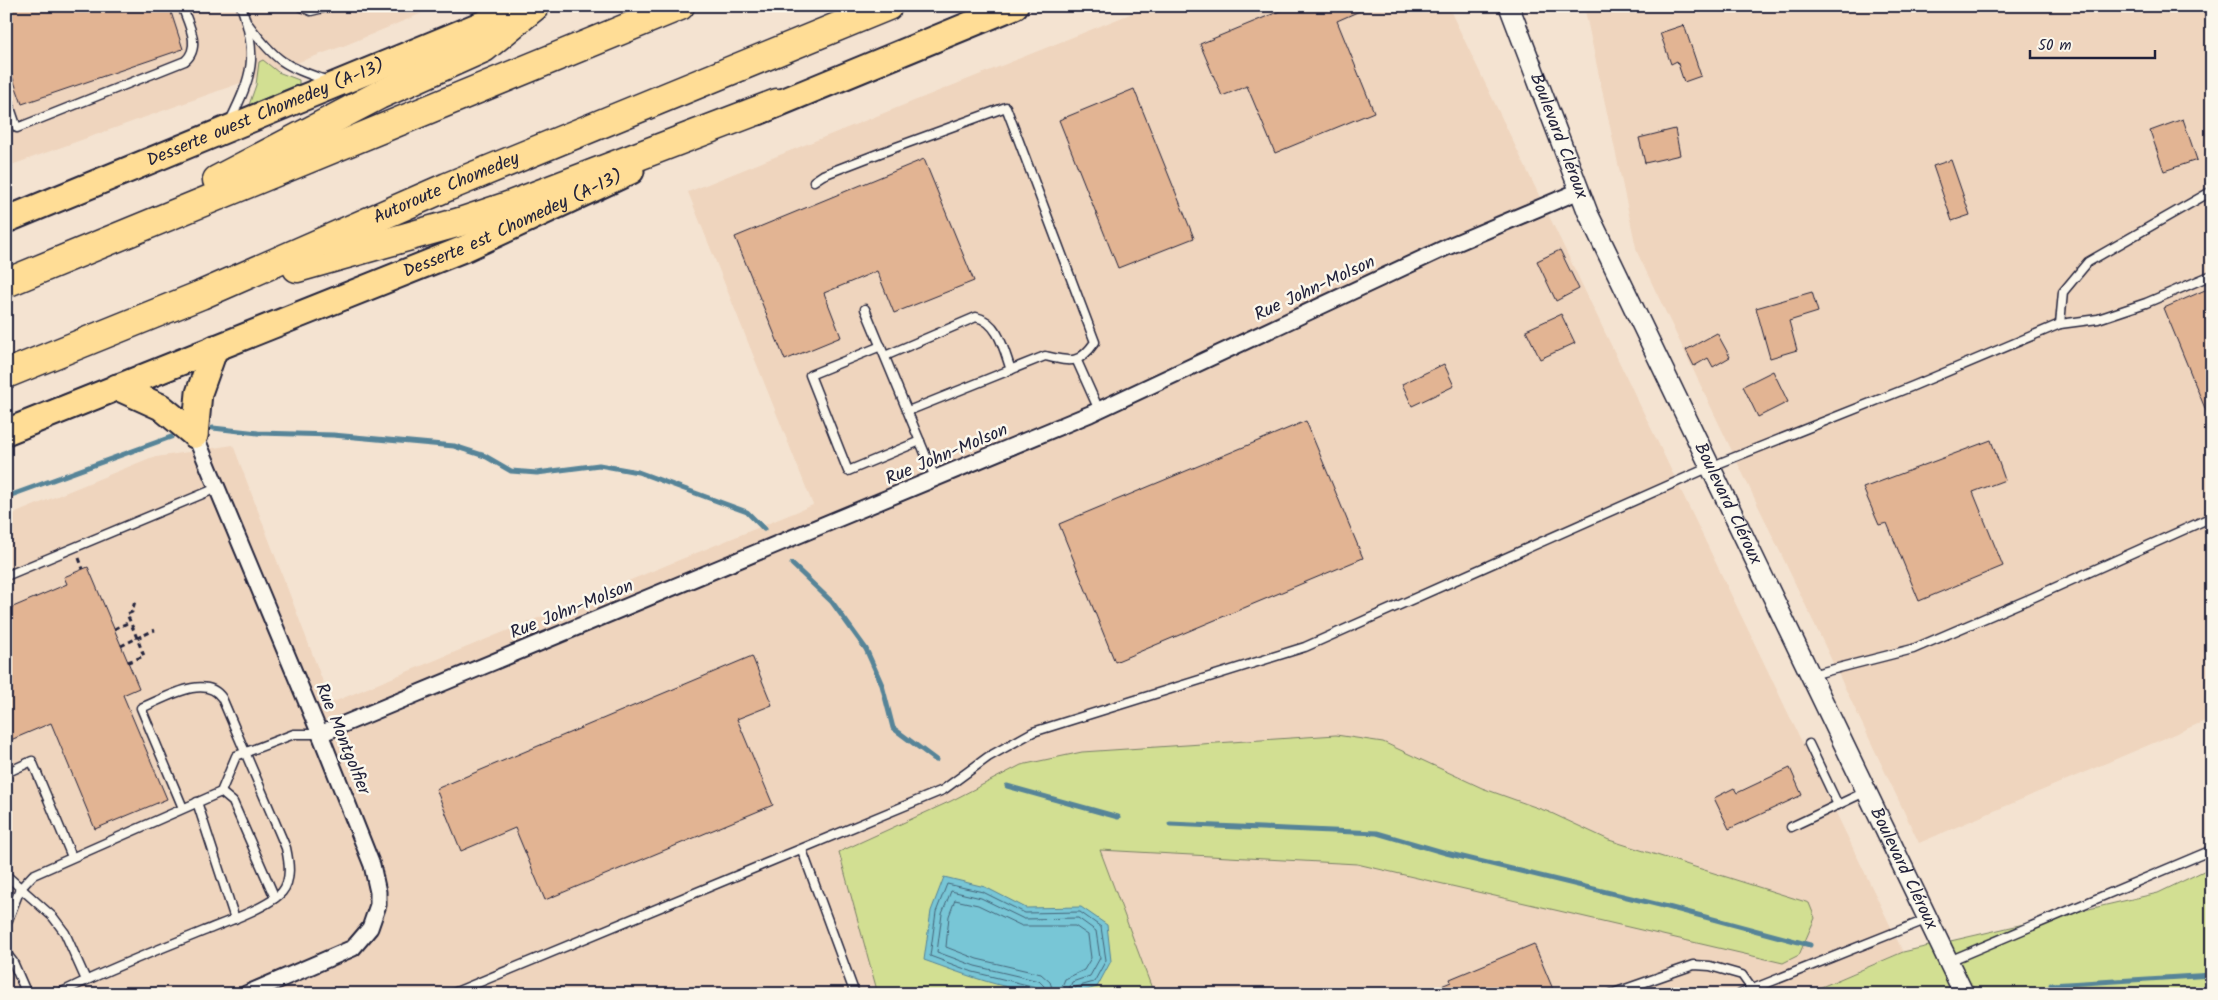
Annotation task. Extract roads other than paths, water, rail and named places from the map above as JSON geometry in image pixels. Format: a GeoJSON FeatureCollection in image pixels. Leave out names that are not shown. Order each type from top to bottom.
{"type":"FeatureCollection","features":[{"type":"Feature","properties":{"kind":"highway"},"geometry":{"type":"LineString","coordinates":[[62,260],[379,96],[484,48],[535,6]]}},
{"type":"Feature","properties":{"kind":"highway"},"geometry":{"type":"LineString","coordinates":[[6,283],[680,6]]}},
{"type":"Feature","properties":{"kind":"highway","name":"Autoroute Chomedey"},"geometry":{"type":"LineString","coordinates":[[6,374],[201,295],[447,187],[888,6]]}},
{"type":"Feature","properties":{"kind":"highway"},"geometry":{"type":"LineString","coordinates":[[201,295],[460,222],[622,164],[777,104]]}},
{"type":"Feature","properties":{"kind":"main road","name":"Desserte ouest Chomedey (A-13)"},"geometry":{"type":"LineString","coordinates":[[6,220],[526,6]]}},
{"type":"Feature","properties":{"kind":"main road","name":"Desserte est Chomedey (A-13)"},"geometry":{"type":"LineString","coordinates":[[6,432],[466,248],[777,104],[1015,6]]}},
{"type":"Feature","properties":{"kind":"main road"},"geometry":{"type":"LineString","coordinates":[[195,435],[199,393],[215,348]]}},
{"type":"Feature","properties":{"kind":"main road"},"geometry":{"type":"LineString","coordinates":[[117,387],[162,407],[195,435]]}},
{"type":"Feature","properties":{"kind":"street","name":"Boulevard Cléroux"},"geometry":{"type":"LineString","coordinates":[[1509,6],[1579,191],[1964,994]]}},
{"type":"Feature","properties":{"kind":"street","name":"Rue John-Molson"},"geometry":{"type":"LineString","coordinates":[[320,734],[936,480],[1100,410],[1447,248],[1579,191]]}},
{"type":"Feature","properties":{"kind":"street","name":"Rue Montgolfier"},"geometry":{"type":"LineString","coordinates":[[195,435],[320,734],[372,866],[378,892],[378,905],[370,928],[353,948],[246,994]]}},
{"type":"Feature","properties":{"kind":"lane"},"geometry":{"type":"LineString","coordinates":[[6,96],[17,128],[185,61],[190,57],[193,43],[182,6]]}},
{"type":"Feature","properties":{"kind":"lane"},"geometry":{"type":"LineString","coordinates":[[225,130],[247,86],[250,74],[251,57],[247,23],[241,6]]}},
{"type":"Feature","properties":{"kind":"lane"},"geometry":{"type":"LineString","coordinates":[[300,6],[310,11],[332,6]]}},
{"type":"Feature","properties":{"kind":"lane"},"geometry":{"type":"LineString","coordinates":[[247,23],[268,50],[283,63],[334,84]]}},
{"type":"Feature","properties":{"kind":"lane"},"geometry":{"type":"LineString","coordinates":[[814,181],[855,162],[1006,108],[1095,342],[1086,355],[1077,360],[1064,361],[1045,356],[908,411]]}},
{"type":"Feature","properties":{"kind":"lane"},"geometry":{"type":"LineString","coordinates":[[2060,324],[2063,292],[2088,262],[2212,191]]}},
{"type":"Feature","properties":{"kind":"lane"},"geometry":{"type":"LineString","coordinates":[[451,994],[943,790],[988,758],[1033,732],[1305,647],[1710,467],[1913,386],[2060,324],[2098,319],[2146,303],[2212,275]]}},
{"type":"Feature","properties":{"kind":"lane"},"geometry":{"type":"LineString","coordinates":[[865,309],[936,480]]}},
{"type":"Feature","properties":{"kind":"lane"},"geometry":{"type":"LineString","coordinates":[[885,356],[976,317],[986,319],[994,328],[1011,370]]}},
{"type":"Feature","properties":{"kind":"lane"},"geometry":{"type":"LineString","coordinates":[[881,346],[810,375],[848,471],[920,441]]}},
{"type":"Feature","properties":{"kind":"lane"},"geometry":{"type":"LineString","coordinates":[[1077,360],[1100,410]]}},
{"type":"Feature","properties":{"kind":"lane"},"geometry":{"type":"LineString","coordinates":[[6,576],[217,488]]}},
{"type":"Feature","properties":{"kind":"lane"},"geometry":{"type":"LineString","coordinates":[[1811,675],[1913,649],[2212,517]]}},
{"type":"Feature","properties":{"kind":"lane"},"geometry":{"type":"LineString","coordinates":[[58,994],[86,980],[235,918],[275,898],[283,891],[288,875],[289,863],[286,848],[222,698],[212,689],[198,687],[189,689],[141,708],[183,808]]}},
{"type":"Feature","properties":{"kind":"lane"},"geometry":{"type":"LineString","coordinates":[[6,925],[22,887],[32,875],[221,792],[236,756],[294,734],[320,734]]}},
{"type":"Feature","properties":{"kind":"lane"},"geometry":{"type":"LineString","coordinates":[[1809,744],[1838,805]]}},
{"type":"Feature","properties":{"kind":"lane"},"geometry":{"type":"LineString","coordinates":[[6,774],[32,761],[72,857]]}},
{"type":"Feature","properties":{"kind":"lane"},"geometry":{"type":"LineString","coordinates":[[221,792],[233,802],[275,898]]}},
{"type":"Feature","properties":{"kind":"lane"},"geometry":{"type":"LineString","coordinates":[[1791,826],[1867,792]]}},
{"type":"Feature","properties":{"kind":"lane"},"geometry":{"type":"LineString","coordinates":[[197,802],[235,918]]}},
{"type":"Feature","properties":{"kind":"lane"},"geometry":{"type":"LineString","coordinates":[[802,850],[855,994]]}},
{"type":"Feature","properties":{"kind":"lane"},"geometry":{"type":"LineString","coordinates":[[1948,961],[2212,850]]}},
{"type":"Feature","properties":{"kind":"lane"},"geometry":{"type":"LineString","coordinates":[[6,875],[43,906],[65,933],[86,980]]}},
{"type":"Feature","properties":{"kind":"lane"},"geometry":{"type":"LineString","coordinates":[[1740,994],[1928,919]]}},
{"type":"Feature","properties":{"kind":"lane"},"geometry":{"type":"LineString","coordinates":[[6,953],[13,962],[27,994]]}},
{"type":"Feature","properties":{"kind":"lane"},"geometry":{"type":"LineString","coordinates":[[1611,994],[1694,965],[1710,966],[1742,975],[1752,989]]}},
{"type":"Feature","properties":{"kind":"water"},"geometry":{"type":"Polygon","coordinates":[[[944,877],[985,887],[1026,908],[1081,907],[1107,925],[1111,961],[1097,987],[1074,993],[1033,992],[996,984],[924,960],[931,911],[944,877]]]}},
{"type":"Feature","properties":{"kind":"waterway"},"geometry":{"type":"LineString","coordinates":[[213,428],[258,433],[333,435],[454,446],[485,456],[511,471],[537,473],[599,465],[638,472],[747,512],[764,529]]}},
{"type":"Feature","properties":{"kind":"waterway"},"geometry":{"type":"LineString","coordinates":[[6,497],[171,437]]}},
{"type":"Feature","properties":{"kind":"waterway"},"geometry":{"type":"LineString","coordinates":[[792,564],[832,602],[866,649],[882,685],[893,728],[936,760]]}},
{"type":"Feature","properties":{"kind":"waterway"},"geometry":{"type":"LineString","coordinates":[[1007,786],[1118,817]]}},
{"type":"Feature","properties":{"kind":"waterway"},"geometry":{"type":"LineString","coordinates":[[1170,824],[1377,833],[1446,853],[1668,907],[1810,945]]}},
{"type":"Feature","properties":{"kind":"waterway"},"geometry":{"type":"LineString","coordinates":[[2051,985],[2212,975]]}}]}
